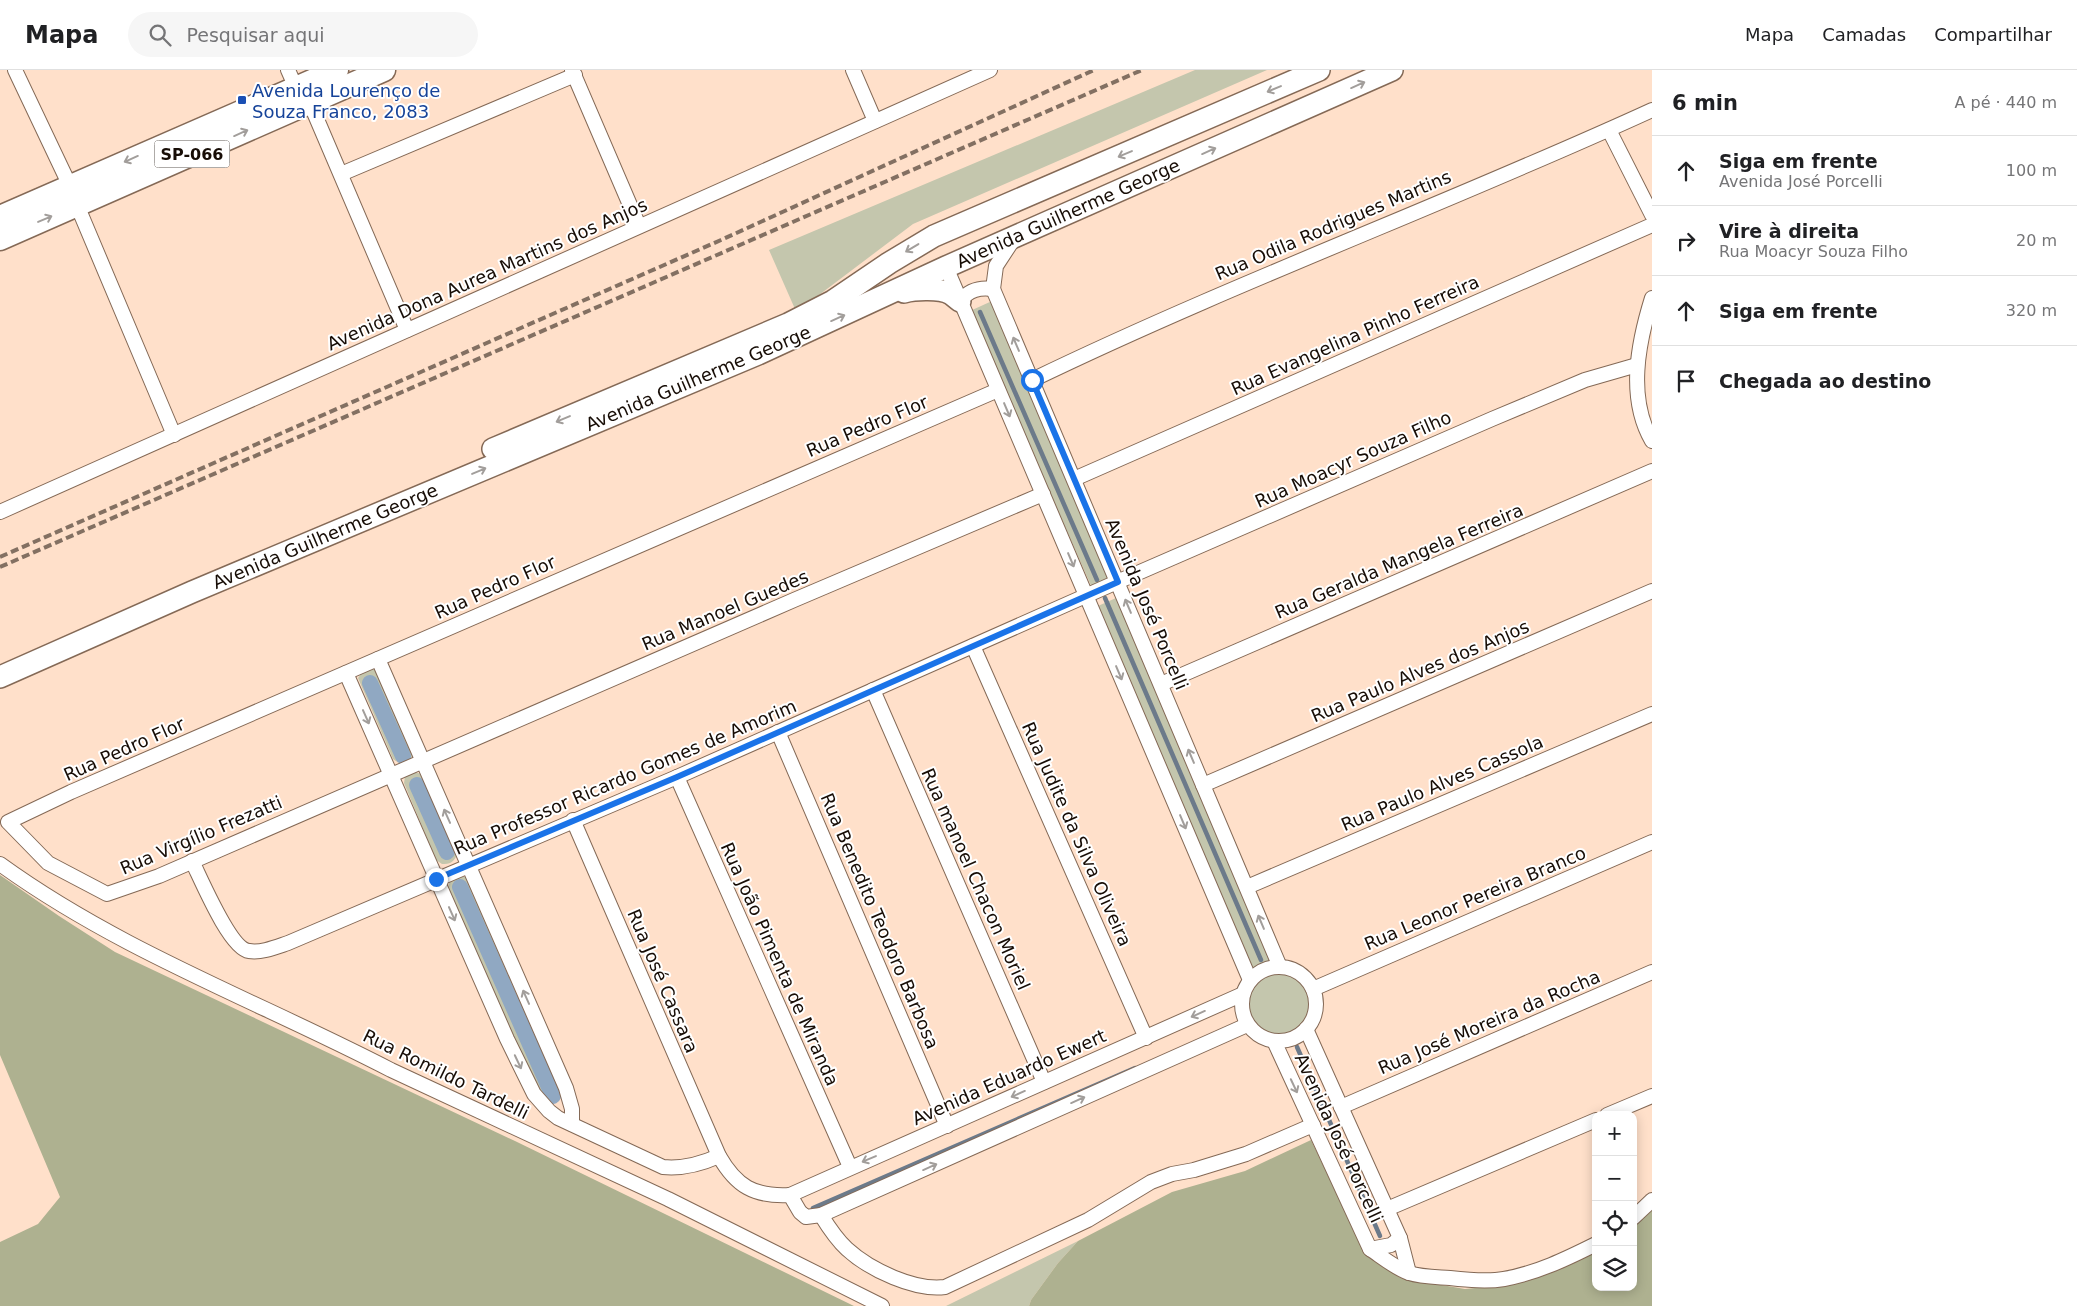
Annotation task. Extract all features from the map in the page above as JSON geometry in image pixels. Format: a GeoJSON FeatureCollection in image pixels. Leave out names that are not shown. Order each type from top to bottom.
{"type":"FeatureCollection","features":[{"type":"Feature","properties":{"kind":"highway","name":"SP-066"},"geometry":{"type":"LineString","coordinates":[[0,239],[74,196],[298,87],[337,70]]}},
{"type":"Feature","properties":{"kind":"highway","name":"SP-066"},"geometry":{"type":"LineString","coordinates":[[298,87],[384,70]]}},
{"type":"Feature","properties":{"kind":"highway","name":"SP-066"},"geometry":{"type":"LineString","coordinates":[[0,217],[74,196]]}},
{"type":"Feature","properties":{"kind":"main road","name":"Avenida Guilherme George"},"geometry":{"type":"LineString","coordinates":[[0,663],[788,324],[833,301],[928,239],[1319,70]]}},
{"type":"Feature","properties":{"kind":"main road","name":"Avenida Guilherme George"},"geometry":{"type":"LineString","coordinates":[[0,677],[192,592],[758,354],[946,267],[1392,70]]}},
{"type":"Feature","properties":{"kind":"main road"},"geometry":{"type":"LineString","coordinates":[[946,267],[938,250],[943,241],[1001,207]]}},
{"type":"Feature","properties":{"kind":"main road"},"geometry":{"type":"LineString","coordinates":[[889,295],[912,290],[940,291],[950,293],[960,301]]}},
{"type":"Feature","properties":{"kind":"street"},"geometry":{"type":"LineString","coordinates":[[15,70],[74,196],[174,435]]}},
{"type":"Feature","properties":{"kind":"street"},"geometry":{"type":"LineString","coordinates":[[853,70],[875,121]]}},
{"type":"Feature","properties":{"kind":"street","name":"Avenida Dona Aurea Martins dos Anjos"},"geometry":{"type":"LineString","coordinates":[[0,512],[990,70]]}},
{"type":"Feature","properties":{"kind":"street"},"geometry":{"type":"LineString","coordinates":[[341,174],[574,73],[639,226]]}},
{"type":"Feature","properties":{"kind":"street"},"geometry":{"type":"LineString","coordinates":[[298,87],[341,174],[407,330]]}},
{"type":"Feature","properties":{"kind":"street","name":"Rua Odila Rodrigues Martins"},"geometry":{"type":"LineString","coordinates":[[1032,380],[1218,294],[1609,130],[1652,110]]}},
{"type":"Feature","properties":{"kind":"street"},"geometry":{"type":"LineString","coordinates":[[1609,130],[1652,215]]}},
{"type":"Feature","properties":{"kind":"street","name":"Rua Evangelina Pinho Ferreira"},"geometry":{"type":"LineString","coordinates":[[1074,479],[1652,225]]}},
{"type":"Feature","properties":{"kind":"street"},"geometry":{"type":"LineString","coordinates":[[960,301],[971,291],[992,289],[996,266],[1000,257],[1015,237]]}},
{"type":"Feature","properties":{"kind":"street"},"geometry":{"type":"LineString","coordinates":[[946,267],[1250,980]]}},
{"type":"Feature","properties":{"kind":"street","name":"Avenida José Porcelli"},"geometry":{"type":"LineString","coordinates":[[992,289],[1280,967]]}},
{"type":"Feature","properties":{"kind":"street"},"geometry":{"type":"LineString","coordinates":[[1652,298],[1645,322],[1638,365],[1638,399],[1643,420],[1652,441]]}},
{"type":"Feature","properties":{"kind":"street","name":"Rua Moacyr Souza Filho"},"geometry":{"type":"LineString","coordinates":[[1086,596],[1585,380],[1638,365]]}},
{"type":"Feature","properties":{"kind":"street","name":"Rua Pedro Flor"},"geometry":{"type":"LineString","coordinates":[[8,822],[998,390]]}},
{"type":"Feature","properties":{"kind":"street","name":"Rua Geralda Mangela Ferreira"},"geometry":{"type":"LineString","coordinates":[[1161,684],[1652,471]]}},
{"type":"Feature","properties":{"kind":"street","name":"Rua Manoel Guedes"},"geometry":{"type":"LineString","coordinates":[[423,761],[1043,494]]}},
{"type":"Feature","properties":{"kind":"street","name":"Rua Paulo Alves dos Anjos"},"geometry":{"type":"LineString","coordinates":[[1203,785],[1652,591]]}},
{"type":"Feature","properties":{"kind":"street","name":"Rua Professor Ricardo Gomes de Amorim"},"geometry":{"type":"LineString","coordinates":[[192,861],[226,930],[236,944],[248,951],[266,950],[288,943],[677,777],[1086,596]]}},
{"type":"Feature","properties":{"kind":"street","name":"Rua Judite da Silva Oliveira"},"geometry":{"type":"LineString","coordinates":[[973,646],[1146,1038]]}},
{"type":"Feature","properties":{"kind":"street"},"geometry":{"type":"LineString","coordinates":[[378,659],[566,1088],[572,1109],[572,1124]]}},
{"type":"Feature","properties":{"kind":"street"},"geometry":{"type":"LineString","coordinates":[[346,673],[507,1039],[534,1094],[549,1111],[662,1167],[691,1166],[719,1156]]}},
{"type":"Feature","properties":{"kind":"street","name":"Rua manoel Chacon Moriel"},"geometry":{"type":"LineString","coordinates":[[873,690],[1044,1082]]}},
{"type":"Feature","properties":{"kind":"street","name":"Rua Paulo Alves Cassola"},"geometry":{"type":"LineString","coordinates":[[1247,888],[1652,714]]}},
{"type":"Feature","properties":{"kind":"street","name":"Rua Benedito Teodoro Barbosa"},"geometry":{"type":"LineString","coordinates":[[778,732],[947,1126]]}},
{"type":"Feature","properties":{"kind":"street","name":"Rua Virgílio Frezatti"},"geometry":{"type":"LineString","coordinates":[[8,822],[48,863],[107,894],[159,876],[423,761]]}},
{"type":"Feature","properties":{"kind":"street","name":"Rua João Pimenta de Miranda"},"geometry":{"type":"LineString","coordinates":[[677,777],[850,1167]]}},
{"type":"Feature","properties":{"kind":"street","name":"Rua José Cassara"},"geometry":{"type":"LineString","coordinates":[[573,820],[728,1173],[738,1182],[769,1195],[790,1194]]}},
{"type":"Feature","properties":{"kind":"street","name":"Rua Leonor Pereira Branco"},"geometry":{"type":"LineString","coordinates":[[1313,989],[1652,842]]}},
{"type":"Feature","properties":{"kind":"street","name":"Rua Romildo Tardelli"},"geometry":{"type":"LineString","coordinates":[[0,864],[36,889],[148,953],[349,1048],[390,1070],[668,1200],[882,1306]]}},
{"type":"Feature","properties":{"kind":"street"},"geometry":{"type":"LineString","coordinates":[[1280,967],[1293,969],[1301,974],[1313,989],[1316,1002],[1314,1015],[1306,1029],[1293,1039],[1274,1042],[1264,1039],[1247,1025],[1242,1015],[1241,1005],[1242,994],[1250,980],[1268,968],[1280,967]]}},
{"type":"Feature","properties":{"kind":"street","name":"Rua José Moreira da Rocha"},"geometry":{"type":"LineString","coordinates":[[1341,1107],[1652,972]]}},
{"type":"Feature","properties":{"kind":"street","name":"Avenida Eduardo Ewert"},"geometry":{"type":"LineString","coordinates":[[790,1194],[1242,994]]}},
{"type":"Feature","properties":{"kind":"street"},"geometry":{"type":"LineString","coordinates":[[790,1194],[800,1212],[806,1217],[821,1216],[1247,1025]]}},
{"type":"Feature","properties":{"kind":"street","name":"Avenida José Porcelli"},"geometry":{"type":"LineString","coordinates":[[1306,1029],[1400,1238],[1409,1273]]}},
{"type":"Feature","properties":{"kind":"street","name":"Avenida José Porcelli"},"geometry":{"type":"LineString","coordinates":[[1274,1042],[1370,1249],[1409,1273]]}},
{"type":"Feature","properties":{"kind":"street"},"geometry":{"type":"LineString","coordinates":[[1616,1111],[1652,1096]]}},
{"type":"Feature","properties":{"kind":"street"},"geometry":{"type":"LineString","coordinates":[[1387,1209],[1592,1122]]}},
{"type":"Feature","properties":{"kind":"street"},"geometry":{"type":"LineString","coordinates":[[821,1216],[837,1239],[857,1257],[885,1273],[920,1287],[933,1289],[945,1287],[1088,1220],[1151,1182],[1172,1174],[1194,1170],[1246,1154],[1312,1125]]}},
{"type":"Feature","properties":{"kind":"street"},"geometry":{"type":"LineString","coordinates":[[1637,1214],[1652,1200]]}},
{"type":"Feature","properties":{"kind":"street","name":"Avenida José Porcelli"},"geometry":{"type":"LineString","coordinates":[[1370,1249],[1391,1245],[1400,1238]]}},
{"type":"Feature","properties":{"kind":"street"},"geometry":{"type":"LineString","coordinates":[[1409,1273],[1474,1280],[1502,1280],[1561,1262],[1592,1246]]}},
{"type":"Feature","properties":{"kind":"green space"},"geometry":{"type":"Polygon","coordinates":[[[1195,70],[1267,70],[913,224],[815,298],[795,309],[769,250],[1195,70]]]}},
{"type":"Feature","properties":{"kind":"green space"},"geometry":{"type":"Polygon","coordinates":[[[992,301],[1111,579],[1092,588],[970,311],[992,301]]]}},
{"type":"Feature","properties":{"kind":"green space"},"geometry":{"type":"Polygon","coordinates":[[[1116,598],[1271,961],[1253,968],[1098,606],[1116,598]]]}},
{"type":"Feature","properties":{"kind":"green space"},"geometry":{"type":"Polygon","coordinates":[[[373,669],[378,671],[413,755],[404,763],[399,763],[393,759],[358,678],[361,674],[373,669]]]}},
{"type":"Feature","properties":{"kind":"green space"},"geometry":{"type":"Polygon","coordinates":[[[412,772],[423,774],[457,855],[449,863],[442,864],[436,860],[404,783],[405,776],[412,772]]]}},
{"type":"Feature","properties":{"kind":"green space"},"geometry":{"type":"Polygon","coordinates":[[[0,875],[115,952],[515,1141],[854,1306],[0,1306],[0,1242],[38,1224],[60,1197],[0,1055],[0,875]]]}},
{"type":"Feature","properties":{"kind":"green space"},"geometry":{"type":"Polygon","coordinates":[[[460,877],[466,877],[561,1093],[554,1102],[542,1101],[448,889],[451,881],[460,877]]]}},
{"type":"Feature","properties":{"kind":"green space"},"geometry":{"type":"Polygon","coordinates":[[[1278,972],[1290,975],[1301,982],[1308,993],[1311,1005],[1308,1017],[1301,1028],[1290,1035],[1278,1038],[1266,1035],[1255,1028],[1248,1017],[1245,1005],[1248,993],[1255,982],[1266,975],[1278,972]]]}},
{"type":"Feature","properties":{"kind":"green space"},"geometry":{"type":"Polygon","coordinates":[[[1311,1140],[1365,1253],[1401,1278],[1465,1289],[1505,1285],[1592,1251],[1592,1291],[1637,1291],[1637,1222],[1652,1209],[1652,1306],[1029,1306],[1031,1300],[1058,1263],[1078,1241],[1172,1192],[1245,1171],[1311,1140]]]}},
{"type":"Feature","properties":{"kind":"green space"},"geometry":{"type":"Polygon","coordinates":[[[1078,1241],[1058,1263],[1031,1300],[1029,1306],[946,1306],[1078,1241]]]}},
{"type":"Feature","properties":{"kind":"waterway"},"geometry":{"type":"LineString","coordinates":[[980,312],[1097,580]]}},
{"type":"Feature","properties":{"kind":"waterway"},"geometry":{"type":"LineString","coordinates":[[1105,598],[1261,960]]}},
{"type":"Feature","properties":{"kind":"waterway"},"geometry":{"type":"LineString","coordinates":[[370,683],[403,756]]}},
{"type":"Feature","properties":{"kind":"waterway"},"geometry":{"type":"LineString","coordinates":[[417,785],[447,852]]}},
{"type":"Feature","properties":{"kind":"waterway"},"geometry":{"type":"LineString","coordinates":[[460,887],[553,1096]]}},
{"type":"Feature","properties":{"kind":"waterway"},"geometry":{"type":"LineString","coordinates":[[1297,1047],[1380,1236]]}},
{"type":"Feature","properties":{"kind":"waterway"},"geometry":{"type":"LineString","coordinates":[[813,1208],[1135,1068]]}},
{"type":"Feature","properties":{"kind":"railway"},"geometry":{"type":"LineString","coordinates":[[0,557],[721,240],[1094,70]]}},
{"type":"Feature","properties":{"kind":"railway"},"geometry":{"type":"LineString","coordinates":[[0,567],[1142,70]]}},
{"type":"Feature","properties":{"kind":"place","name":"Avenida Lourenço de Souza Franco, 2083"},"geometry":{"type":"Point","coordinates":[242,100]}},
{"type":"Feature","properties":{"kind":"route"},"geometry":{"type":"LineString","coordinates":[[436,879],[677,777],[1118,582],[1032,380]]}}]}
